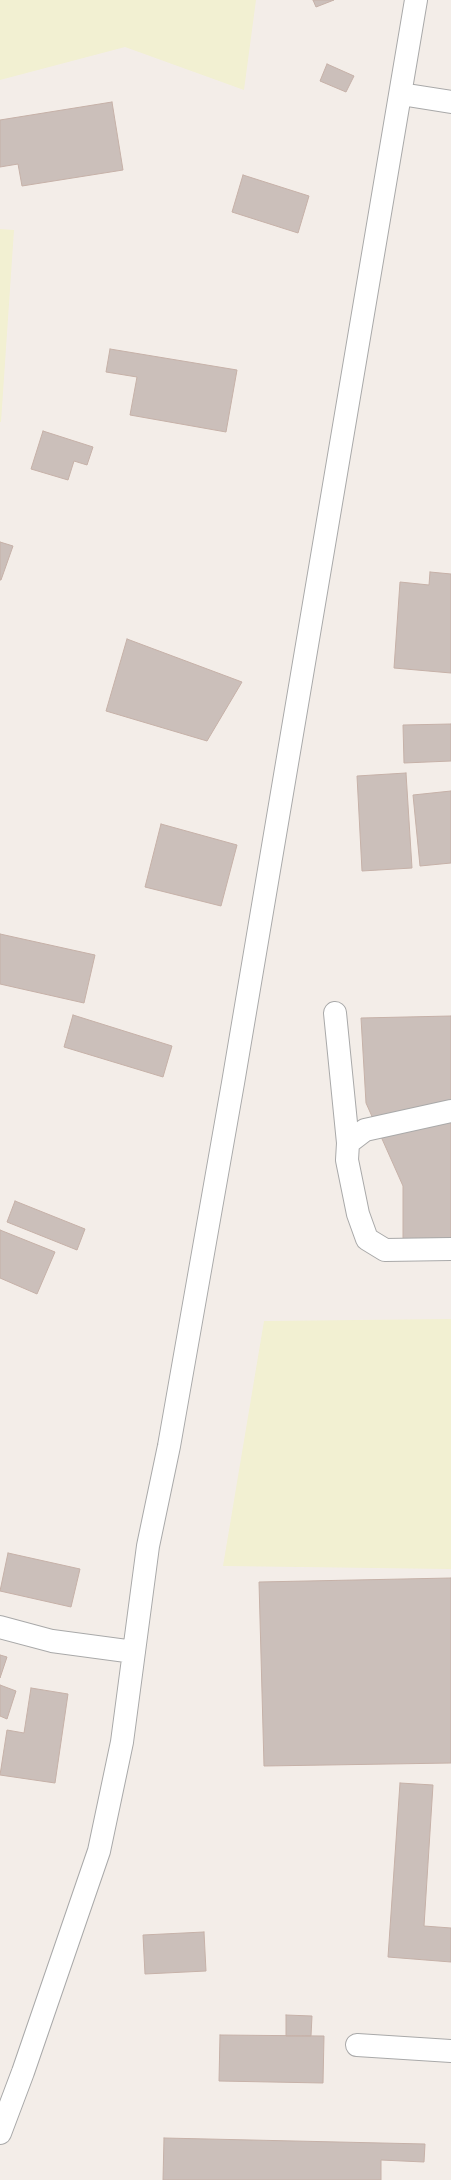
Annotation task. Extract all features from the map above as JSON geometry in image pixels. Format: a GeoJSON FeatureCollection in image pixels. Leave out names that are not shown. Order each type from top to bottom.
{"type":"FeatureCollection","features":[{"type":"Feature","properties":{"kind":"street"},"geometry":{"type":"LineString","coordinates":[[0,2133],[23,2072],[99,1851],[122,1742],[148,1546],[169,1446],[234,1075],[314,592],[416,0]]}},
{"type":"Feature","properties":{"kind":"street"},"geometry":{"type":"LineString","coordinates":[[401,94],[451,102]]}},
{"type":"Feature","properties":{"kind":"street"},"geometry":{"type":"LineString","coordinates":[[335,1013],[348,1143],[347,1160],[358,1214],[367,1239],[385,1250],[451,1249]]}},
{"type":"Feature","properties":{"kind":"street"},"geometry":{"type":"LineString","coordinates":[[348,1143],[365,1130],[451,1111]]}},
{"type":"Feature","properties":{"kind":"street"},"geometry":{"type":"LineString","coordinates":[[0,1627],[52,1641],[134,1652]]}},
{"type":"Feature","properties":{"kind":"street"},"geometry":{"type":"LineString","coordinates":[[358,2045],[451,2051]]}},
{"type":"Feature","properties":{"kind":"shaded area"},"geometry":{"type":"Polygon","coordinates":[[[0,0],[256,0],[244,90],[125,47],[0,80],[0,0]]]}},
{"type":"Feature","properties":{"kind":"shaded area"},"geometry":{"type":"Polygon","coordinates":[[[0,229],[14,230],[1,422],[0,422],[0,229]]]}},
{"type":"Feature","properties":{"kind":"shaded area"},"geometry":{"type":"Polygon","coordinates":[[[451,1319],[451,1569],[223,1566],[264,1321],[451,1319]]]}},
{"type":"Feature","properties":{"kind":"building"},"geometry":{"type":"Polygon","coordinates":[[[313,0],[334,0],[316,7],[313,0]]]}},
{"type":"Feature","properties":{"kind":"building"},"geometry":{"type":"Polygon","coordinates":[[[327,64],[354,76],[346,92],[320,81],[327,64]]]}},
{"type":"Feature","properties":{"kind":"building"},"geometry":{"type":"Polygon","coordinates":[[[112,102],[123,170],[22,186],[18,164],[0,167],[0,120],[112,102]]]}},
{"type":"Feature","properties":{"kind":"building"},"geometry":{"type":"Polygon","coordinates":[[[243,175],[309,196],[298,233],[232,212],[243,175]]]}},
{"type":"Feature","properties":{"kind":"building"},"geometry":{"type":"Polygon","coordinates":[[[110,349],[237,370],[226,432],[130,415],[137,377],[106,372],[110,349]]]}},
{"type":"Feature","properties":{"kind":"building"},"geometry":{"type":"Polygon","coordinates":[[[43,431],[93,447],[87,465],[74,461],[68,480],[31,469],[43,431]]]}},
{"type":"Feature","properties":{"kind":"building"},"geometry":{"type":"Polygon","coordinates":[[[0,542],[13,546],[1,580],[0,580],[0,542]]]}},
{"type":"Feature","properties":{"kind":"building"},"geometry":{"type":"Polygon","coordinates":[[[430,572],[451,574],[451,673],[394,668],[400,582],[429,585],[430,572]]]}},
{"type":"Feature","properties":{"kind":"building"},"geometry":{"type":"Polygon","coordinates":[[[127,639],[242,682],[207,741],[106,711],[127,639]]]}},
{"type":"Feature","properties":{"kind":"building"},"geometry":{"type":"Polygon","coordinates":[[[451,724],[451,761],[404,763],[403,725],[451,724]]]}},
{"type":"Feature","properties":{"kind":"building"},"geometry":{"type":"Polygon","coordinates":[[[406,773],[412,868],[362,871],[357,776],[406,773]]]}},
{"type":"Feature","properties":{"kind":"building"},"geometry":{"type":"Polygon","coordinates":[[[451,791],[451,863],[420,866],[413,795],[451,791]]]}},
{"type":"Feature","properties":{"kind":"building"},"geometry":{"type":"Polygon","coordinates":[[[161,824],[237,845],[221,906],[145,887],[161,824]]]}},
{"type":"Feature","properties":{"kind":"building"},"geometry":{"type":"Polygon","coordinates":[[[0,934],[95,955],[84,1003],[0,984],[0,934]]]}},
{"type":"Feature","properties":{"kind":"building"},"geometry":{"type":"Polygon","coordinates":[[[73,1015],[172,1046],[163,1077],[64,1047],[73,1015]]]}},
{"type":"Feature","properties":{"kind":"building"},"geometry":{"type":"Polygon","coordinates":[[[451,1016],[451,1247],[403,1247],[403,1186],[366,1103],[361,1018],[451,1016]]]}},
{"type":"Feature","properties":{"kind":"building"},"geometry":{"type":"Polygon","coordinates":[[[15,1201],[85,1229],[77,1250],[7,1222],[15,1201]]]}},
{"type":"Feature","properties":{"kind":"building"},"geometry":{"type":"Polygon","coordinates":[[[0,1230],[55,1252],[37,1294],[0,1278],[0,1230]]]}},
{"type":"Feature","properties":{"kind":"building"},"geometry":{"type":"Polygon","coordinates":[[[8,1553],[80,1569],[71,1607],[0,1591],[8,1553]]]}},
{"type":"Feature","properties":{"kind":"building"},"geometry":{"type":"Polygon","coordinates":[[[451,1578],[451,1763],[264,1766],[259,1582],[451,1578]]]}},
{"type":"Feature","properties":{"kind":"building"},"geometry":{"type":"Polygon","coordinates":[[[0,1655],[7,1657],[0,1678],[0,1655]]]}},
{"type":"Feature","properties":{"kind":"building"},"geometry":{"type":"Polygon","coordinates":[[[0,1685],[16,1691],[7,1719],[0,1716],[0,1685]]]}},
{"type":"Feature","properties":{"kind":"building"},"geometry":{"type":"Polygon","coordinates":[[[31,1688],[68,1694],[55,1783],[0,1775],[7,1730],[24,1733],[31,1688]]]}},
{"type":"Feature","properties":{"kind":"building"},"geometry":{"type":"Polygon","coordinates":[[[400,1783],[433,1785],[424,1926],[451,1928],[451,1962],[388,1957],[400,1783]]]}},
{"type":"Feature","properties":{"kind":"building"},"geometry":{"type":"Polygon","coordinates":[[[204,1932],[206,1971],[145,1974],[143,1935],[204,1932]]]}},
{"type":"Feature","properties":{"kind":"building"},"geometry":{"type":"Polygon","coordinates":[[[286,2015],[312,2016],[311,2036],[286,2036],[286,2015]]]}},
{"type":"Feature","properties":{"kind":"building"},"geometry":{"type":"Polygon","coordinates":[[[220,2035],[324,2036],[323,2083],[219,2081],[220,2035]]]}},
{"type":"Feature","properties":{"kind":"building"},"geometry":{"type":"Polygon","coordinates":[[[164,2138],[425,2144],[424,2162],[381,2160],[381,2180],[163,2180],[164,2138]]]}}]}
